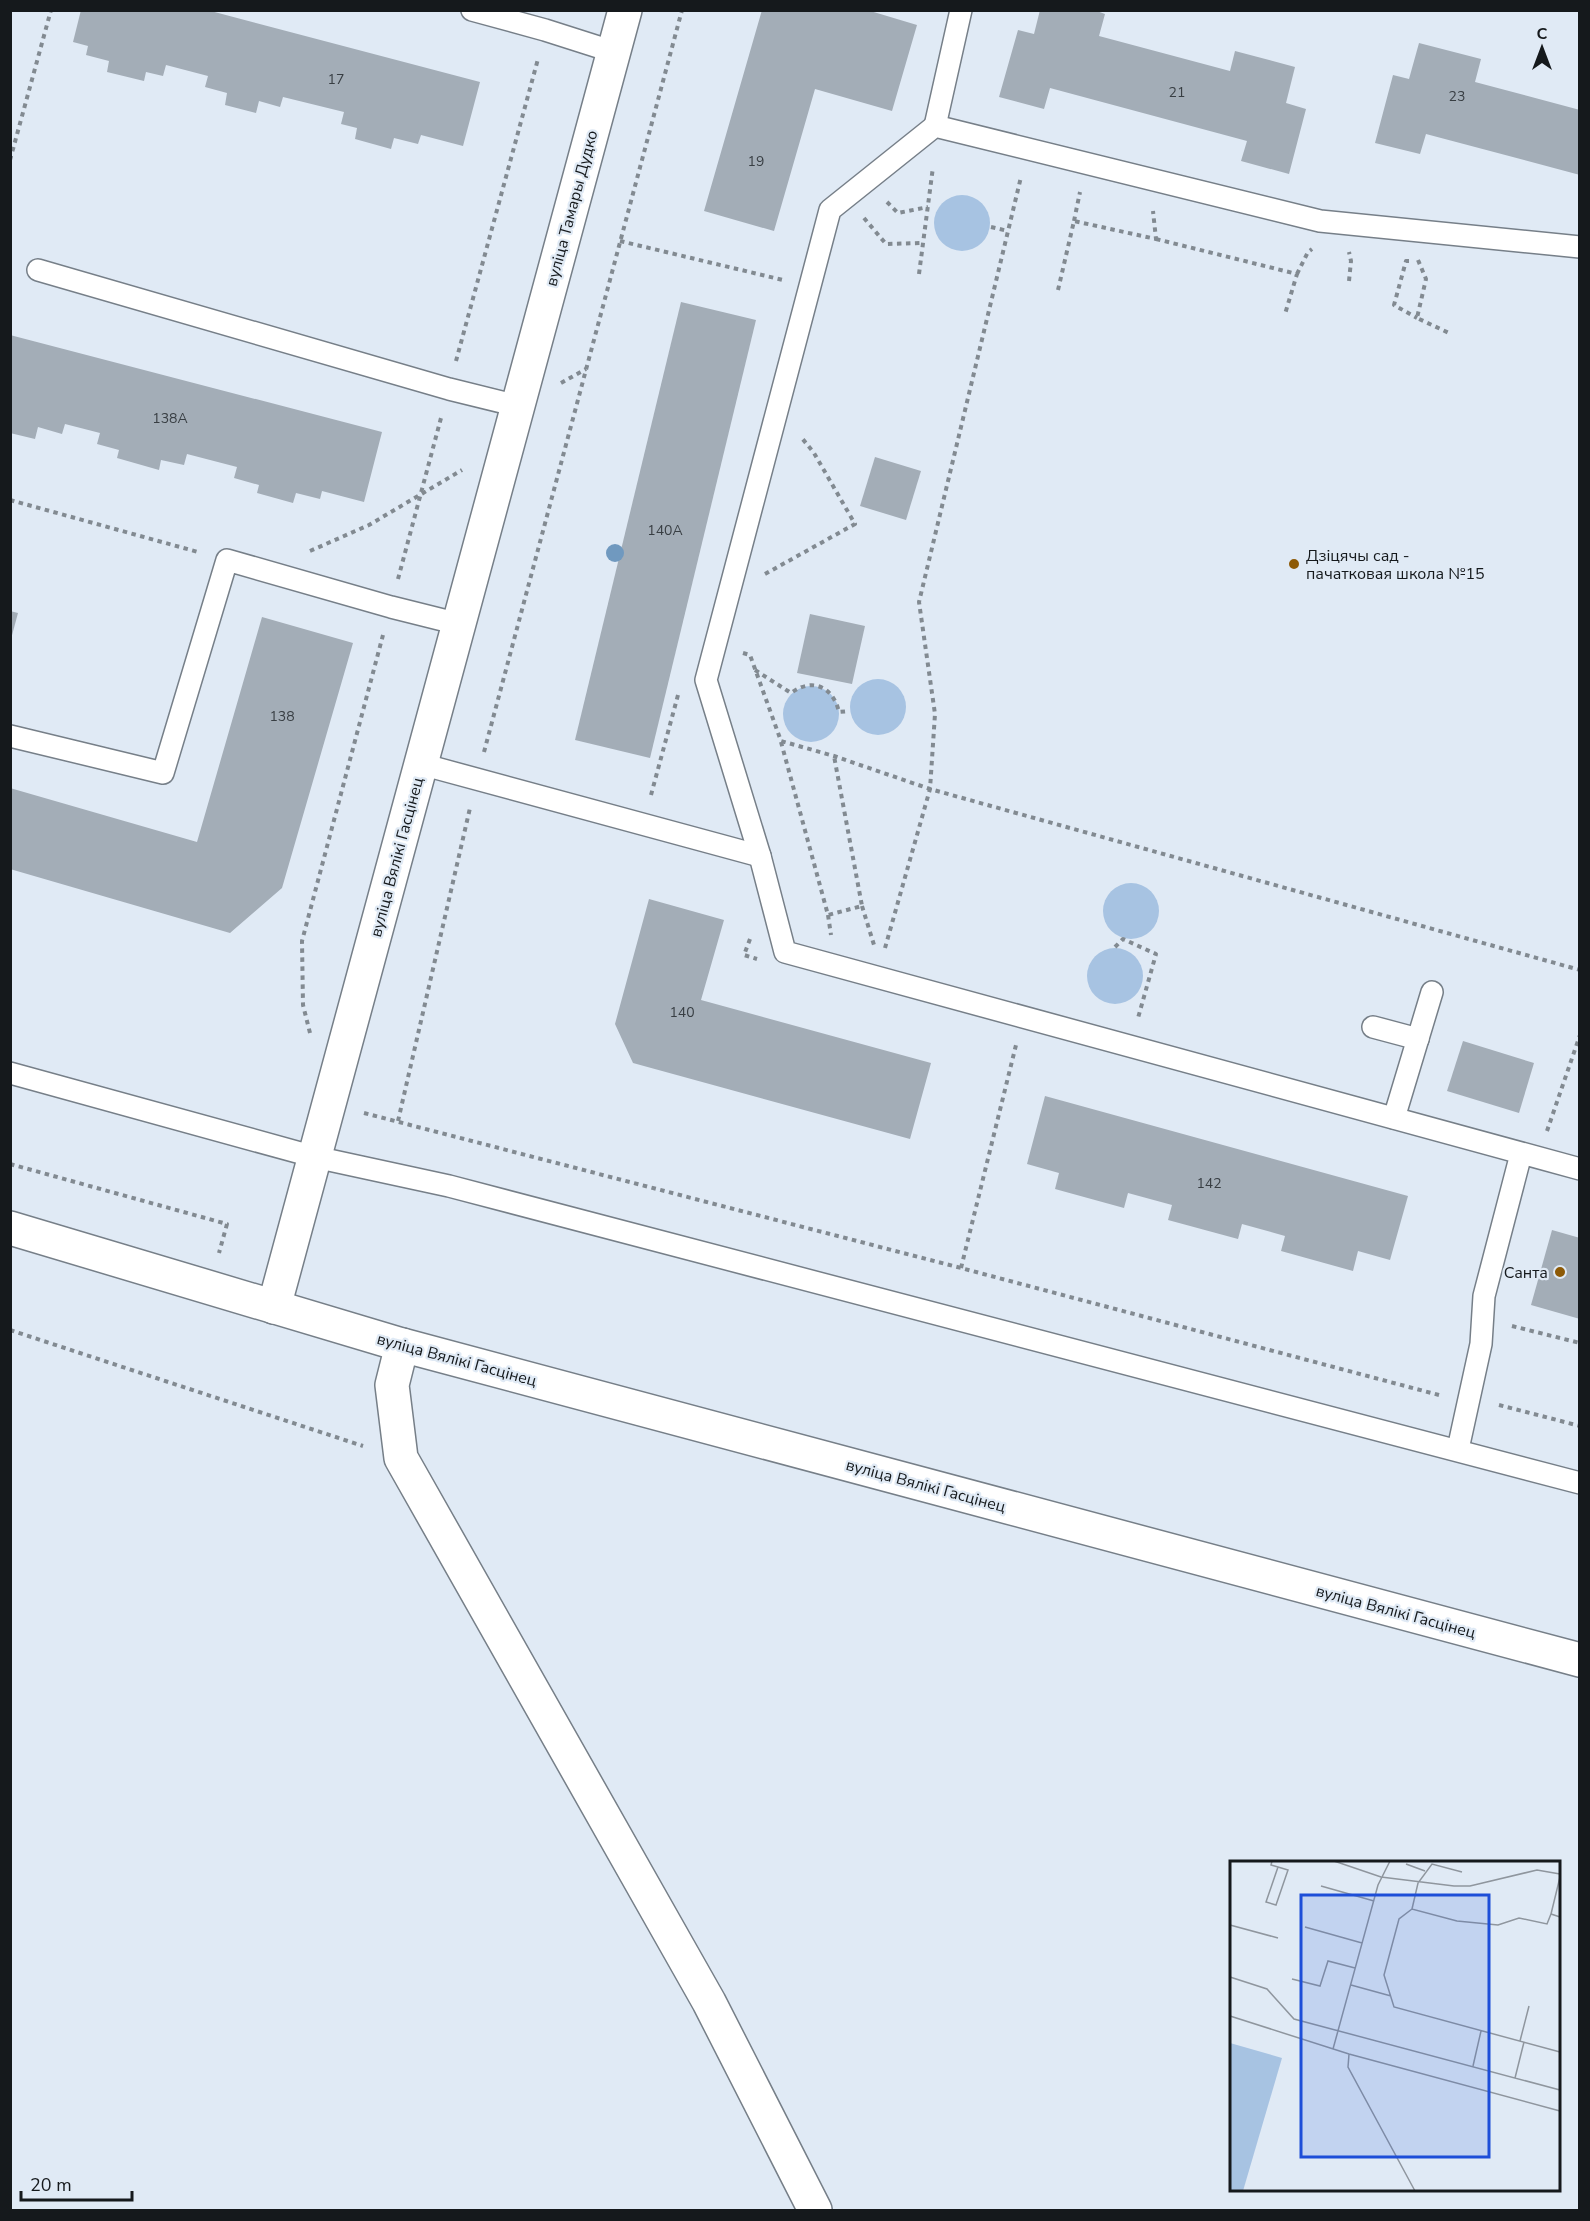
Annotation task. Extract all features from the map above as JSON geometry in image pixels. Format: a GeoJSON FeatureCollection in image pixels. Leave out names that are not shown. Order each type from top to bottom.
{"type":"FeatureCollection","features":[{"type":"Feature","properties":{"kind":"street","name":"вуліца Тамары Дудко"},"geometry":{"type":"LineString","coordinates":[[518,406],[625,10]]}},
{"type":"Feature","properties":{"kind":"street","name":"вуліца Вялікі Гасцінец"},"geometry":{"type":"LineString","coordinates":[[274,1307],[518,406]]}},
{"type":"Feature","properties":{"kind":"street","name":"вуліца Вялікі Гасцінец"},"geometry":{"type":"LineString","coordinates":[[10,1228],[402,1345],[1580,1660]]}},
{"type":"Feature","properties":{"kind":"street"},"geometry":{"type":"LineString","coordinates":[[402,1345],[392,1385],[401,1458],[710,2002],[815,2211]]}},
{"type":"Feature","properties":{"kind":"lane"},"geometry":{"type":"LineString","coordinates":[[472,10],[614,52]]}},
{"type":"Feature","properties":{"kind":"lane"},"geometry":{"type":"LineString","coordinates":[[961,10],[934,126],[830,210],[706,680],[760,856],[785,952],[879,972],[1131,1047],[1580,1169]]}},
{"type":"Feature","properties":{"kind":"lane"},"geometry":{"type":"LineString","coordinates":[[934,126],[1320,221],[1580,247]]}},
{"type":"Feature","properties":{"kind":"lane"},"geometry":{"type":"LineString","coordinates":[[38,270],[448,389],[518,406]]}},
{"type":"Feature","properties":{"kind":"lane"},"geometry":{"type":"LineString","coordinates":[[10,736],[163,773],[227,560],[459,624]]}},
{"type":"Feature","properties":{"kind":"lane"},"geometry":{"type":"LineString","coordinates":[[421,764],[760,856]]}},
{"type":"Feature","properties":{"kind":"lane"},"geometry":{"type":"LineString","coordinates":[[1394,1118],[1432,992]]}},
{"type":"Feature","properties":{"kind":"lane"},"geometry":{"type":"LineString","coordinates":[[1373,1028],[1418,1039]]}},
{"type":"Feature","properties":{"kind":"lane"},"geometry":{"type":"LineString","coordinates":[[10,1073],[315,1157],[449,1186],[1580,1482]]}},
{"type":"Feature","properties":{"kind":"lane"},"geometry":{"type":"LineString","coordinates":[[1458,1449],[1481,1344],[1484,1296],[1521,1154]]}},
{"type":"Feature","properties":{"kind":"path"},"geometry":{"type":"LineString","coordinates":[[10,160],[51,10]]}},
{"type":"Feature","properties":{"kind":"path"},"geometry":{"type":"LineString","coordinates":[[398,1120],[477,780],[682,10]]}},
{"type":"Feature","properties":{"kind":"path"},"geometry":{"type":"LineString","coordinates":[[312,1038],[303,1005],[302,941],[545,30]]}},
{"type":"Feature","properties":{"kind":"path"},"geometry":{"type":"LineString","coordinates":[[919,274],[934,157]]}},
{"type":"Feature","properties":{"kind":"path"},"geometry":{"type":"LineString","coordinates":[[879,972],[930,789],[935,714],[919,602],[1022,171]]}},
{"type":"Feature","properties":{"kind":"path"},"geometry":{"type":"LineString","coordinates":[[1058,290],[1081,185]]}},
{"type":"Feature","properties":{"kind":"path"},"geometry":{"type":"LineString","coordinates":[[883,198],[898,213],[928,207]]}},
{"type":"Feature","properties":{"kind":"path"},"geometry":{"type":"LineString","coordinates":[[1152,208],[1155,216],[1156,239]]}},
{"type":"Feature","properties":{"kind":"path"},"geometry":{"type":"LineString","coordinates":[[864,217],[886,244],[923,243]]}},
{"type":"Feature","properties":{"kind":"path"},"geometry":{"type":"LineString","coordinates":[[1074,221],[1297,274]]}},
{"type":"Feature","properties":{"kind":"path"},"geometry":{"type":"LineString","coordinates":[[991,227],[1008,231]]}},
{"type":"Feature","properties":{"kind":"path"},"geometry":{"type":"LineString","coordinates":[[620,241],[791,282]]}},
{"type":"Feature","properties":{"kind":"path"},"geometry":{"type":"LineString","coordinates":[[1346,244],[1351,261],[1349,281]]}},
{"type":"Feature","properties":{"kind":"path"},"geometry":{"type":"LineString","coordinates":[[1286,314],[1297,274],[1308,252],[1317,246]]}},
{"type":"Feature","properties":{"kind":"path"},"geometry":{"type":"LineString","coordinates":[[1417,318],[1426,279],[1418,259],[1406,261],[1394,305],[1417,318],[1449,333]]}},
{"type":"Feature","properties":{"kind":"path"},"geometry":{"type":"LineString","coordinates":[[729,594],[855,524],[814,453],[778,407]]}},
{"type":"Feature","properties":{"kind":"path"},"geometry":{"type":"LineString","coordinates":[[266,571],[369,525],[508,441]]}},
{"type":"Feature","properties":{"kind":"path"},"geometry":{"type":"LineString","coordinates":[[10,500],[227,560]]}},
{"type":"Feature","properties":{"kind":"path"},"geometry":{"type":"LineString","coordinates":[[715,645],[750,655],[781,741],[828,915],[862,906]]}},
{"type":"Feature","properties":{"kind":"path"},"geometry":{"type":"LineString","coordinates":[[755,670],[791,693],[806,686],[824,688],[832,694],[839,712],[849,711]]}},
{"type":"Feature","properties":{"kind":"path"},"geometry":{"type":"LineString","coordinates":[[648,804],[680,688]]}},
{"type":"Feature","properties":{"kind":"path"},"geometry":{"type":"LineString","coordinates":[[781,741],[834,756],[930,789],[1580,970]]}},
{"type":"Feature","properties":{"kind":"path"},"geometry":{"type":"LineString","coordinates":[[834,756],[862,906],[879,972]]}},
{"type":"Feature","properties":{"kind":"path"},"geometry":{"type":"LineString","coordinates":[[1115,947],[1122,939],[1156,954],[1131,1047]]}},
{"type":"Feature","properties":{"kind":"path"},"geometry":{"type":"LineString","coordinates":[[961,1268],[1016,1044]]}},
{"type":"Feature","properties":{"kind":"path"},"geometry":{"type":"LineString","coordinates":[[329,1104],[398,1120],[1453,1399],[1471,1398],[1580,1426]]}},
{"type":"Feature","properties":{"kind":"path"},"geometry":{"type":"LineString","coordinates":[[10,1164],[227,1224],[221,1248]]}},
{"type":"Feature","properties":{"kind":"path"},"geometry":{"type":"LineString","coordinates":[[10,1330],[401,1458]]}},
{"type":"Feature","properties":{"kind":"shaded area"},"geometry":{"type":"Polygon","coordinates":[[[956,195],[968,195],[982,203],[990,217],[988,234],[982,243],[968,251],[956,251],[939,239],[934,229],[934,217],[946,200],[956,195]]]}},
{"type":"Feature","properties":{"kind":"shaded area"},"geometry":{"type":"Polygon","coordinates":[[[872,679],[884,679],[898,687],[906,701],[904,718],[898,727],[884,735],[872,735],[855,723],[850,713],[850,701],[862,684],[872,679]]]}},
{"type":"Feature","properties":{"kind":"shaded area"},"geometry":{"type":"Polygon","coordinates":[[[805,686],[817,686],[827,690],[835,698],[839,714],[835,730],[827,738],[817,742],[805,742],[795,738],[787,730],[783,720],[783,708],[787,698],[795,690],[805,686]]]}},
{"type":"Feature","properties":{"kind":"shaded area"},"geometry":{"type":"Polygon","coordinates":[[[1125,883],[1137,883],[1151,891],[1159,905],[1157,922],[1151,931],[1137,939],[1125,939],[1108,927],[1103,917],[1103,905],[1115,888],[1125,883]]]}},
{"type":"Feature","properties":{"kind":"shaded area"},"geometry":{"type":"Polygon","coordinates":[[[1109,948],[1121,948],[1131,952],[1139,960],[1143,976],[1139,992],[1131,1000],[1121,1004],[1109,1004],[1099,1000],[1091,992],[1087,982],[1087,970],[1091,960],[1099,952],[1109,948]]]}},
{"type":"Feature","properties":{"kind":"building"},"geometry":{"type":"Polygon","coordinates":[[[81,10],[207,10],[480,82],[463,146],[421,135],[418,144],[394,138],[391,149],[355,139],[357,128],[341,124],[344,112],[283,97],[280,107],[259,101],[256,113],[225,105],[227,93],[205,87],[208,76],[166,65],[163,76],[146,72],[144,81],[107,72],[109,61],[86,55],[88,46],[73,42],[81,10]]]}},
{"type":"Feature","properties":{"kind":"building"},"geometry":{"type":"Polygon","coordinates":[[[762,10],[867,10],[917,25],[892,111],[815,89],[774,231],[704,211],[762,10]]]}},
{"type":"Feature","properties":{"kind":"building"},"geometry":{"type":"Polygon","coordinates":[[[1040,10],[1094,10],[1105,14],[1099,36],[1230,71],[1235,51],[1295,67],[1286,103],[1306,109],[1289,174],[1241,161],[1247,141],[1050,88],[1044,109],[999,97],[1018,30],[1034,34],[1040,10]]]}},
{"type":"Feature","properties":{"kind":"building"},"geometry":{"type":"Polygon","coordinates":[[[1419,43],[1481,59],[1475,82],[1580,110],[1580,175],[1426,134],[1420,154],[1375,143],[1393,75],[1409,79],[1419,43]]]}},
{"type":"Feature","properties":{"kind":"building"},"geometry":{"type":"Polygon","coordinates":[[[681,302],[756,320],[650,758],[575,740],[681,302]]]}},
{"type":"Feature","properties":{"kind":"building"},"geometry":{"type":"Polygon","coordinates":[[[10,335],[382,432],[364,502],[322,491],[320,499],[296,493],[293,503],[257,493],[259,485],[234,478],[237,467],[187,454],[184,465],[161,460],[159,470],[117,458],[119,450],[97,444],[100,433],[65,424],[62,434],[38,427],[35,439],[10,433],[10,335]]]}},
{"type":"Feature","properties":{"kind":"building"},"geometry":{"type":"Polygon","coordinates":[[[875,457],[921,471],[906,520],[860,506],[875,457]]]}},
{"type":"Feature","properties":{"kind":"building"},"geometry":{"type":"Polygon","coordinates":[[[10,611],[18,613],[11,639],[10,639],[10,611]]]}},
{"type":"Feature","properties":{"kind":"building"},"geometry":{"type":"Polygon","coordinates":[[[810,614],[865,626],[852,684],[797,673],[810,614]]]}},
{"type":"Feature","properties":{"kind":"building"},"geometry":{"type":"Polygon","coordinates":[[[262,617],[353,643],[282,888],[230,933],[10,869],[10,788],[197,842],[262,617]]]}},
{"type":"Feature","properties":{"kind":"building"},"geometry":{"type":"Polygon","coordinates":[[[649,899],[724,920],[701,1000],[931,1063],[910,1139],[633,1063],[615,1024],[649,899]]]}},
{"type":"Feature","properties":{"kind":"building"},"geometry":{"type":"Polygon","coordinates":[[[1463,1041],[1534,1063],[1519,1113],[1447,1091],[1463,1041]]]}},
{"type":"Feature","properties":{"kind":"building"},"geometry":{"type":"Polygon","coordinates":[[[1045,1096],[1408,1196],[1390,1260],[1358,1251],[1353,1271],[1281,1251],[1285,1236],[1242,1224],[1238,1239],[1168,1220],[1172,1205],[1128,1193],[1124,1208],[1055,1189],[1059,1173],[1027,1164],[1045,1096]]]}},
{"type":"Feature","properties":{"kind":"building","name":"Санта"},"geometry":{"type":"Polygon","coordinates":[[[1552,1230],[1580,1238],[1580,1319],[1531,1305],[1552,1230]]]}},
{"type":"Feature","properties":{"kind":"place","name":"Дзіцячы сад - пачатковая школа №15"},"geometry":{"type":"Point","coordinates":[1294,564]}},
{"type":"Feature","properties":{"kind":"place","name":"Санта"},"geometry":{"type":"Point","coordinates":[1560,1272]}}]}
